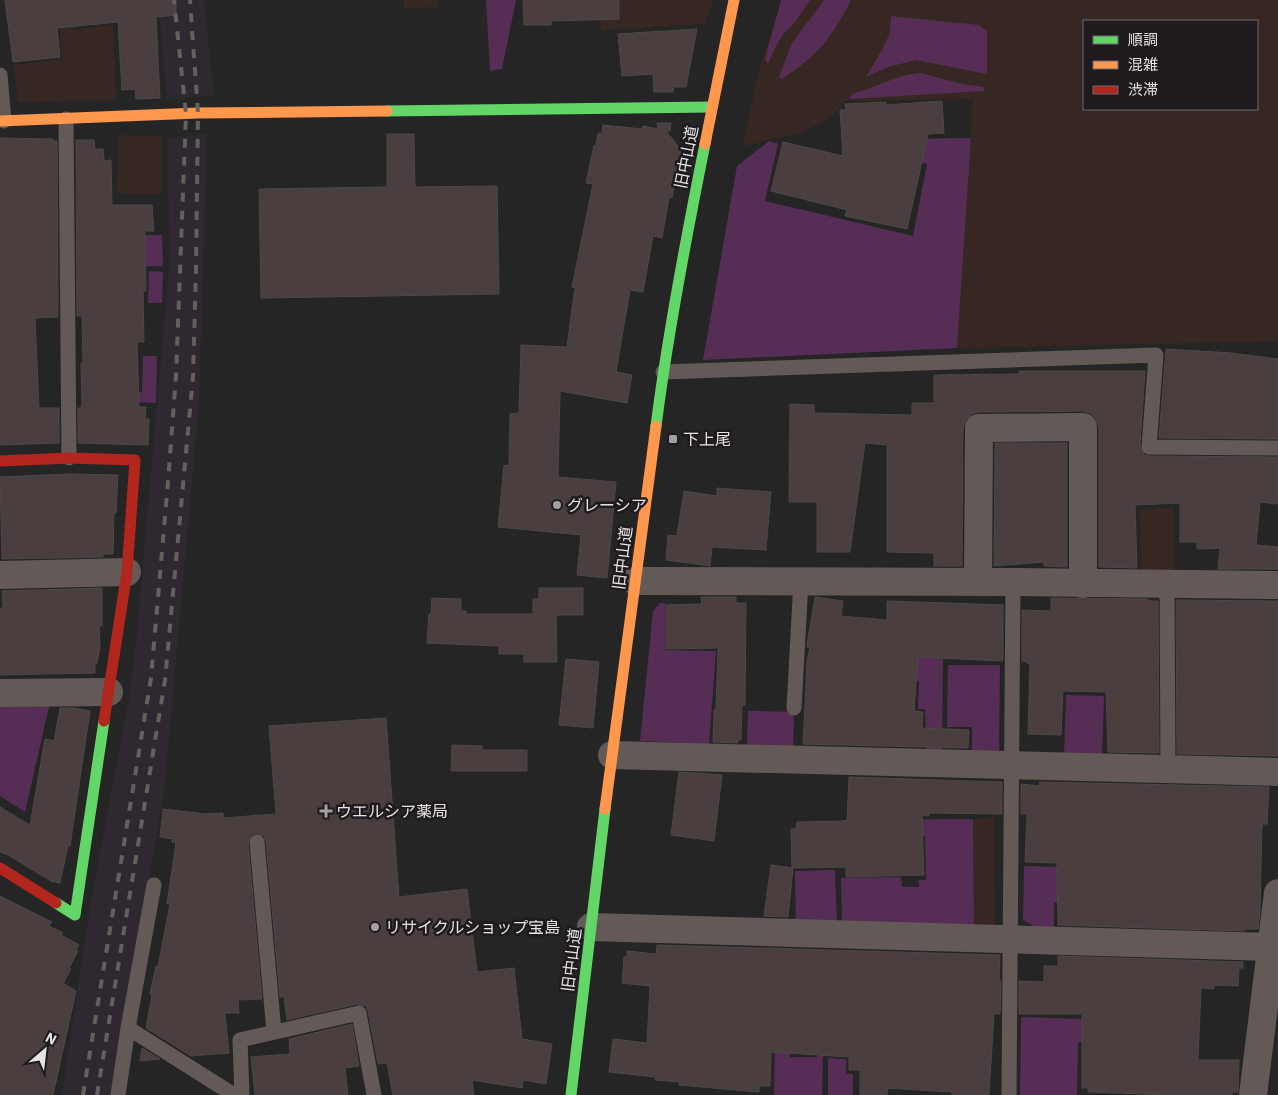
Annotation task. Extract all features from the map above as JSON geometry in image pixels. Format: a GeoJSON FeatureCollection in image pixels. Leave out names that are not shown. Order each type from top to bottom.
{"type":"FeatureCollection","features":[{"type":"Feature","properties":{"kind":"street","name":"旧中山道"},"geometry":{"type":"LineString","coordinates":[[571,1095],[612,755],[663,372],[688,229],[734,0]]}},
{"type":"Feature","properties":{"kind":"street"},"geometry":{"type":"LineString","coordinates":[[2,121],[198,113],[712,107]]}},
{"type":"Feature","properties":{"kind":"street"},"geometry":{"type":"LineString","coordinates":[[978,582],[979,428],[1083,427],[1083,584]]}},
{"type":"Feature","properties":{"kind":"street"},"geometry":{"type":"LineString","coordinates":[[0,461],[69,458],[135,460],[128,572],[75,915],[0,868]]}},
{"type":"Feature","properties":{"kind":"street"},"geometry":{"type":"LineString","coordinates":[[0,575],[128,572]]}},
{"type":"Feature","properties":{"kind":"street"},"geometry":{"type":"LineString","coordinates":[[635,581],[1278,585]]}},
{"type":"Feature","properties":{"kind":"street"},"geometry":{"type":"LineString","coordinates":[[0,693],[109,692]]}},
{"type":"Feature","properties":{"kind":"street"},"geometry":{"type":"LineString","coordinates":[[612,755],[1278,772]]}},
{"type":"Feature","properties":{"kind":"street"},"geometry":{"type":"LineString","coordinates":[[1253,1095],[1270,1020],[1271,947],[1278,893]]}},
{"type":"Feature","properties":{"kind":"street"},"geometry":{"type":"LineString","coordinates":[[591,927],[1271,947]]}},
{"type":"Feature","properties":{"kind":"lane"},"geometry":{"type":"LineString","coordinates":[[0,75],[2,121]]}},
{"type":"Feature","properties":{"kind":"lane"},"geometry":{"type":"LineString","coordinates":[[66,119],[69,458]]}},
{"type":"Feature","properties":{"kind":"lane"},"geometry":{"type":"LineString","coordinates":[[663,372],[1156,355],[1150,446],[1278,448]]}},
{"type":"Feature","properties":{"kind":"lane"},"geometry":{"type":"LineString","coordinates":[[794,708],[802,581]]}},
{"type":"Feature","properties":{"kind":"lane"},"geometry":{"type":"LineString","coordinates":[[1009,1095],[1013,582]]}},
{"type":"Feature","properties":{"kind":"lane"},"geometry":{"type":"LineString","coordinates":[[1167,584],[1168,769]]}},
{"type":"Feature","properties":{"kind":"lane"},"geometry":{"type":"LineString","coordinates":[[257,842],[274,1032]]}},
{"type":"Feature","properties":{"kind":"lane"},"geometry":{"type":"LineString","coordinates":[[118,1095],[128,1028],[154,886]]}},
{"type":"Feature","properties":{"kind":"lane"},"geometry":{"type":"LineString","coordinates":[[242,1095],[240,1040],[360,1013],[374,1095]]}},
{"type":"Feature","properties":{"kind":"lane"},"geometry":{"type":"LineString","coordinates":[[128,1028],[234,1095]]}},
{"type":"Feature","properties":{"kind":"shaded area"},"geometry":{"type":"Polygon","coordinates":[[[158,0],[204,0],[214,95],[167,100],[158,0]]]}},
{"type":"Feature","properties":{"kind":"shaded area"},"geometry":{"type":"Polygon","coordinates":[[[404,0],[437,0],[438,7],[404,8],[404,0]]]}},
{"type":"Feature","properties":{"kind":"shaded area"},"geometry":{"type":"Polygon","coordinates":[[[486,0],[516,0],[502,69],[490,71],[486,0]]]}},
{"type":"Feature","properties":{"kind":"shaded area"},"geometry":{"type":"Polygon","coordinates":[[[599,0],[713,0],[705,24],[601,30],[599,0]]]}},
{"type":"Feature","properties":{"kind":"shaded area"},"geometry":{"type":"Polygon","coordinates":[[[781,0],[810,0],[796,21],[784,33],[768,64],[765,59],[781,0]]]}},
{"type":"Feature","properties":{"kind":"shaded area"},"geometry":{"type":"Polygon","coordinates":[[[782,0],[1278,0],[1278,341],[957,348],[973,99],[846,101],[827,120],[799,133],[743,146],[759,70],[782,0]]]}},
{"type":"Feature","properties":{"kind":"shaded area"},"geometry":{"type":"Polygon","coordinates":[[[824,0],[851,0],[823,45],[805,62],[782,79],[779,77],[792,43],[824,0]]]}},
{"type":"Feature","properties":{"kind":"shaded area"},"geometry":{"type":"Polygon","coordinates":[[[891,16],[979,25],[987,31],[987,74],[916,60],[888,67],[866,77],[890,33],[891,16]]]}},
{"type":"Feature","properties":{"kind":"shaded area"},"geometry":{"type":"Polygon","coordinates":[[[73,17],[75,30],[113,25],[116,100],[18,102],[14,65],[62,59],[59,19],[73,17]]]}},
{"type":"Feature","properties":{"kind":"shaded area"},"geometry":{"type":"Polygon","coordinates":[[[921,73],[962,84],[984,87],[984,91],[849,99],[853,93],[895,78],[921,73]]]}},
{"type":"Feature","properties":{"kind":"shaded area"},"geometry":{"type":"Polygon","coordinates":[[[207,134],[199,403],[164,793],[111,1095],[62,1095],[90,907],[129,698],[136,642],[169,268],[168,138],[207,134]]]}},
{"type":"Feature","properties":{"kind":"shaded area"},"geometry":{"type":"Polygon","coordinates":[[[118,135],[162,136],[161,194],[117,193],[118,135]]]}},
{"type":"Feature","properties":{"kind":"shaded area"},"geometry":{"type":"Polygon","coordinates":[[[971,138],[957,348],[703,360],[737,166],[769,141],[778,144],[765,201],[913,236],[927,164],[890,155],[894,139],[971,138]]]}},
{"type":"Feature","properties":{"kind":"shaded area"},"geometry":{"type":"Polygon","coordinates":[[[140,235],[162,235],[163,266],[96,267],[140,235]]]}},
{"type":"Feature","properties":{"kind":"shaded area"},"geometry":{"type":"Polygon","coordinates":[[[149,271],[163,272],[162,303],[148,303],[149,271]]]}},
{"type":"Feature","properties":{"kind":"shaded area"},"geometry":{"type":"Polygon","coordinates":[[[143,356],[157,356],[156,403],[137,402],[137,392],[142,392],[143,356]]]}},
{"type":"Feature","properties":{"kind":"shaded area"},"geometry":{"type":"Polygon","coordinates":[[[1174,508],[1174,571],[1141,571],[1140,509],[1174,508]]]}},
{"type":"Feature","properties":{"kind":"shaded area"},"geometry":{"type":"Polygon","coordinates":[[[660,603],[665,603],[665,650],[716,651],[709,744],[640,741],[653,611],[660,603]]]}},
{"type":"Feature","properties":{"kind":"shaded area"},"geometry":{"type":"Polygon","coordinates":[[[888,651],[943,651],[942,755],[927,755],[925,709],[918,709],[919,681],[888,681],[888,651]]]}},
{"type":"Feature","properties":{"kind":"shaded area"},"geometry":{"type":"Polygon","coordinates":[[[948,665],[1000,665],[999,753],[972,752],[972,727],[947,727],[948,665]]]}},
{"type":"Feature","properties":{"kind":"shaded area"},"geometry":{"type":"Polygon","coordinates":[[[1066,695],[1104,696],[1102,757],[1064,755],[1066,695]]]}},
{"type":"Feature","properties":{"kind":"shaded area"},"geometry":{"type":"Polygon","coordinates":[[[50,702],[25,812],[0,796],[0,703],[50,702]]]}},
{"type":"Feature","properties":{"kind":"shaded area"},"geometry":{"type":"Polygon","coordinates":[[[748,711],[794,712],[793,751],[747,749],[748,711]]]}},
{"type":"Feature","properties":{"kind":"shaded area"},"geometry":{"type":"Polygon","coordinates":[[[994,818],[995,930],[974,931],[973,819],[994,818]]]}},
{"type":"Feature","properties":{"kind":"shaded area"},"geometry":{"type":"Polygon","coordinates":[[[973,819],[974,931],[842,924],[841,878],[901,877],[902,887],[919,887],[919,880],[926,880],[925,836],[843,840],[842,820],[973,819]]]}},
{"type":"Feature","properties":{"kind":"shaded area"},"geometry":{"type":"Polygon","coordinates":[[[1024,866],[1064,867],[1060,903],[1054,903],[1054,929],[1037,928],[1023,920],[1024,866]]]}},
{"type":"Feature","properties":{"kind":"shaded area"},"geometry":{"type":"Polygon","coordinates":[[[835,870],[837,925],[796,926],[795,871],[835,870]]]}},
{"type":"Feature","properties":{"kind":"shaded area"},"geometry":{"type":"Polygon","coordinates":[[[1021,1017],[1085,1019],[1085,1042],[1078,1042],[1077,1095],[1020,1095],[1021,1017]]]}},
{"type":"Feature","properties":{"kind":"shaded area"},"geometry":{"type":"Polygon","coordinates":[[[775,1049],[790,1050],[790,1057],[817,1057],[818,1055],[823,1055],[822,1095],[774,1095],[775,1049]]]}},
{"type":"Feature","properties":{"kind":"shaded area"},"geometry":{"type":"Polygon","coordinates":[[[828,1058],[846,1059],[846,1074],[853,1074],[853,1095],[828,1095],[828,1058]]]}},
{"type":"Feature","properties":{"kind":"building"},"geometry":{"type":"Polygon","coordinates":[[[5,0],[176,0],[176,15],[156,17],[160,98],[136,99],[135,89],[122,90],[118,22],[57,28],[60,57],[13,62],[5,0]]]}},
{"type":"Feature","properties":{"kind":"building"},"geometry":{"type":"Polygon","coordinates":[[[523,0],[619,0],[619,19],[551,21],[551,25],[524,25],[523,0]]]}},
{"type":"Feature","properties":{"kind":"building"},"geometry":{"type":"Polygon","coordinates":[[[697,29],[686,87],[674,87],[673,92],[654,92],[653,74],[622,76],[618,34],[697,29]]]}},
{"type":"Feature","properties":{"kind":"building"},"geometry":{"type":"Polygon","coordinates":[[[942,101],[944,133],[928,134],[907,229],[845,216],[847,210],[771,191],[783,142],[843,156],[840,110],[846,110],[845,104],[886,102],[886,105],[942,101]]]}},
{"type":"Feature","properties":{"kind":"building"},"geometry":{"type":"Polygon","coordinates":[[[657,123],[671,123],[670,131],[666,131],[681,150],[672,198],[669,197],[662,238],[653,236],[643,292],[630,290],[616,372],[632,375],[627,403],[560,391],[558,477],[616,482],[607,578],[577,575],[581,535],[498,527],[504,465],[509,466],[510,414],[519,413],[521,345],[567,347],[575,287],[572,287],[593,184],[586,183],[598,133],[602,134],[603,125],[642,129],[643,126],[658,129],[657,123]]]}},
{"type":"Feature","properties":{"kind":"building"},"geometry":{"type":"Polygon","coordinates":[[[387,134],[414,134],[415,187],[497,186],[499,294],[261,298],[259,189],[387,187],[387,134]]]}},
{"type":"Feature","properties":{"kind":"building"},"geometry":{"type":"Polygon","coordinates":[[[0,138],[53,139],[53,141],[57,141],[58,317],[35,318],[39,408],[59,408],[59,443],[0,445],[0,138]]]}},
{"type":"Feature","properties":{"kind":"building"},"geometry":{"type":"Polygon","coordinates":[[[76,140],[94,140],[95,149],[103,149],[104,161],[111,160],[112,205],[152,205],[154,231],[145,231],[146,291],[143,291],[144,342],[137,342],[139,407],[146,407],[145,419],[149,419],[148,445],[78,443],[78,408],[81,408],[82,404],[81,363],[83,363],[82,316],[77,316],[76,140]]]}},
{"type":"Feature","properties":{"kind":"building"},"geometry":{"type":"Polygon","coordinates":[[[1166,349],[1231,353],[1278,359],[1278,439],[1159,438],[1166,349]]]}},
{"type":"Feature","properties":{"kind":"building"},"geometry":{"type":"Polygon","coordinates":[[[1019,371],[1145,371],[1140,446],[1144,455],[1278,457],[1278,504],[1260,502],[1256,545],[1278,547],[1278,569],[1218,569],[1220,548],[1197,549],[1197,542],[1180,542],[1180,503],[1135,505],[1137,568],[1099,567],[1099,427],[1096,419],[1090,413],[1083,411],[979,412],[972,414],[966,420],[963,428],[962,566],[934,566],[934,553],[887,552],[887,445],[865,443],[850,552],[817,552],[817,502],[789,502],[790,404],[814,405],[814,413],[912,415],[912,403],[934,403],[934,375],[1019,374],[1019,371]]]}},
{"type":"Feature","properties":{"kind":"building"},"geometry":{"type":"Polygon","coordinates":[[[995,443],[1067,443],[1067,567],[1044,566],[1044,562],[994,566],[995,443]]]}},
{"type":"Feature","properties":{"kind":"building"},"geometry":{"type":"Polygon","coordinates":[[[69,474],[118,475],[116,513],[114,513],[113,554],[103,554],[103,557],[2,559],[0,477],[69,474]]]}},
{"type":"Feature","properties":{"kind":"building"},"geometry":{"type":"Polygon","coordinates":[[[717,488],[771,492],[766,550],[712,547],[710,566],[666,560],[668,535],[677,536],[684,491],[717,496],[717,488]]]}},
{"type":"Feature","properties":{"kind":"building"},"geometry":{"type":"Polygon","coordinates":[[[102,588],[102,626],[99,626],[100,646],[97,664],[95,664],[95,673],[0,675],[0,608],[3,608],[2,591],[102,588]]]}},
{"type":"Feature","properties":{"kind":"building"},"geometry":{"type":"Polygon","coordinates":[[[539,588],[583,588],[583,615],[556,615],[557,662],[524,662],[524,654],[499,654],[499,646],[427,643],[432,598],[461,599],[461,611],[466,611],[466,614],[533,614],[533,599],[539,599],[539,588]]]}},
{"type":"Feature","properties":{"kind":"building"},"geometry":{"type":"Polygon","coordinates":[[[701,597],[736,597],[736,603],[746,603],[745,705],[742,705],[741,740],[738,740],[738,743],[713,742],[718,648],[666,649],[666,605],[702,604],[701,597]]]}},
{"type":"Feature","properties":{"kind":"building"},"geometry":{"type":"Polygon","coordinates":[[[815,597],[843,601],[841,616],[887,620],[887,601],[1003,605],[1003,661],[918,657],[914,711],[923,712],[922,728],[969,730],[968,748],[803,744],[807,662],[810,647],[807,647],[807,645],[815,597]]]}},
{"type":"Feature","properties":{"kind":"building"},"geometry":{"type":"Polygon","coordinates":[[[1051,598],[1148,599],[1148,601],[1158,601],[1159,753],[1108,752],[1106,692],[1063,691],[1061,735],[1028,734],[1030,664],[1022,661],[1022,610],[1051,611],[1051,598]]]}},
{"type":"Feature","properties":{"kind":"building"},"geometry":{"type":"Polygon","coordinates":[[[1176,600],[1278,601],[1278,756],[1177,754],[1176,600]]]}},
{"type":"Feature","properties":{"kind":"building"},"geometry":{"type":"Polygon","coordinates":[[[566,659],[599,662],[593,728],[559,725],[566,659]]]}},
{"type":"Feature","properties":{"kind":"building"},"geometry":{"type":"Polygon","coordinates":[[[60,708],[90,711],[70,846],[68,846],[60,883],[51,881],[0,852],[0,807],[30,825],[45,739],[54,741],[60,708]]]}},
{"type":"Feature","properties":{"kind":"building"},"geometry":{"type":"Polygon","coordinates":[[[386,718],[399,897],[467,889],[477,972],[514,968],[522,1039],[552,1044],[546,1084],[523,1080],[522,1088],[472,1080],[474,1095],[393,1095],[387,1063],[378,1064],[366,1006],[357,1004],[287,1020],[284,997],[280,997],[266,841],[264,836],[257,833],[251,835],[248,843],[262,999],[238,1000],[239,1013],[225,1013],[229,1053],[191,1056],[146,1028],[152,995],[150,994],[156,966],[158,967],[170,904],[167,904],[176,843],[172,842],[173,839],[160,837],[163,809],[206,814],[223,813],[223,818],[276,814],[269,726],[386,718]]]}},
{"type":"Feature","properties":{"kind":"building"},"geometry":{"type":"Polygon","coordinates":[[[452,745],[482,746],[482,750],[527,750],[527,771],[451,771],[452,745]]]}},
{"type":"Feature","properties":{"kind":"building"},"geometry":{"type":"Polygon","coordinates":[[[679,772],[722,775],[714,841],[671,835],[679,772]]]}},
{"type":"Feature","properties":{"kind":"building"},"geometry":{"type":"Polygon","coordinates":[[[849,777],[1002,782],[1002,814],[929,813],[929,816],[922,815],[924,875],[846,877],[846,867],[792,868],[791,829],[796,829],[797,822],[847,821],[849,777]]]}},
{"type":"Feature","properties":{"kind":"building"},"geometry":{"type":"Polygon","coordinates":[[[1040,782],[1269,787],[1267,824],[1262,824],[1258,929],[1244,929],[1244,931],[1058,925],[1057,863],[1025,862],[1027,814],[1021,814],[1021,784],[1039,786],[1040,782]]]}},
{"type":"Feature","properties":{"kind":"building"},"geometry":{"type":"Polygon","coordinates":[[[771,865],[793,868],[788,917],[764,916],[771,865]]]}},
{"type":"Feature","properties":{"kind":"building"},"geometry":{"type":"Polygon","coordinates":[[[0,896],[52,922],[49,926],[63,933],[61,935],[79,945],[69,968],[71,969],[63,983],[76,991],[53,1095],[0,1095],[0,896]]]}},
{"type":"Feature","properties":{"kind":"building"},"geometry":{"type":"Polygon","coordinates":[[[657,945],[1000,955],[1000,1014],[994,1014],[989,1095],[952,1095],[952,1092],[888,1088],[887,1095],[860,1095],[860,1070],[849,1070],[849,1057],[771,1052],[770,1086],[759,1086],[759,1092],[679,1085],[679,1082],[655,1080],[655,1077],[609,1072],[613,1039],[647,1043],[650,986],[622,983],[624,957],[627,957],[627,951],[656,954],[657,945]]]}},
{"type":"Feature","properties":{"kind":"building"},"geometry":{"type":"Polygon","coordinates":[[[1058,956],[1243,962],[1243,968],[1239,968],[1238,986],[1214,985],[1214,989],[1201,988],[1198,1060],[1239,1060],[1238,1092],[1232,1092],[1232,1095],[1173,1095],[1088,1092],[1088,1088],[1082,1088],[1082,1014],[1019,1014],[1019,981],[1044,982],[1044,966],[1058,966],[1058,956]]]}},
{"type":"Feature","properties":{"kind":"building"},"geometry":{"type":"Polygon","coordinates":[[[352,1024],[359,1066],[345,1068],[348,1095],[255,1095],[251,1057],[290,1054],[289,1039],[352,1024]]]}},
{"type":"Feature","properties":{"kind":"building"},"geometry":{"type":"Polygon","coordinates":[[[142,1048],[160,1059],[140,1061],[142,1048]]]}},
{"type":"Feature","properties":{"kind":"railway"},"geometry":{"type":"LineString","coordinates":[[83,1095],[151,678],[168,482],[176,376],[186,114],[174,0]]}},
{"type":"Feature","properties":{"kind":"railway"},"geometry":{"type":"LineString","coordinates":[[97,1095],[165,680],[193,377],[198,113],[190,0]]}},
{"type":"Feature","properties":{"kind":"traffic: fast"},"geometry":{"type":"LineString","coordinates":[[387,111],[712,107]]}},
{"type":"Feature","properties":{"kind":"traffic: fast"},"geometry":{"type":"LineString","coordinates":[[656,426],[678,285],[705,144]]}},
{"type":"Feature","properties":{"kind":"traffic: fast"},"geometry":{"type":"LineString","coordinates":[[56,903],[75,915],[104,721]]}},
{"type":"Feature","properties":{"kind":"traffic: fast"},"geometry":{"type":"LineString","coordinates":[[571,1095],[605,809]]}},
{"type":"Feature","properties":{"kind":"traffic: slow"},"geometry":{"type":"LineString","coordinates":[[705,144],[734,0]]}},
{"type":"Feature","properties":{"kind":"traffic: slow"},"geometry":{"type":"LineString","coordinates":[[0,121],[198,113],[387,111]]}},
{"type":"Feature","properties":{"kind":"traffic: slow"},"geometry":{"type":"LineString","coordinates":[[605,809],[656,426]]}},
{"type":"Feature","properties":{"kind":"traffic: jam"},"geometry":{"type":"LineString","coordinates":[[0,461],[69,458],[135,460],[127,572],[104,721]]}},
{"type":"Feature","properties":{"kind":"traffic: jam"},"geometry":{"type":"LineString","coordinates":[[0,868],[56,903]]}},
{"type":"Feature","properties":{"kind":"place","name":"下上尾"},"geometry":{"type":"Point","coordinates":[673,439]}},
{"type":"Feature","properties":{"kind":"place","name":"グレーシア"},"geometry":{"type":"Point","coordinates":[557,505]}},
{"type":"Feature","properties":{"kind":"place","name":"ウエルシア薬局"},"geometry":{"type":"Point","coordinates":[326,811]}},
{"type":"Feature","properties":{"kind":"place","name":"リサイクルショップ宝島"},"geometry":{"type":"Point","coordinates":[375,927]}}]}
